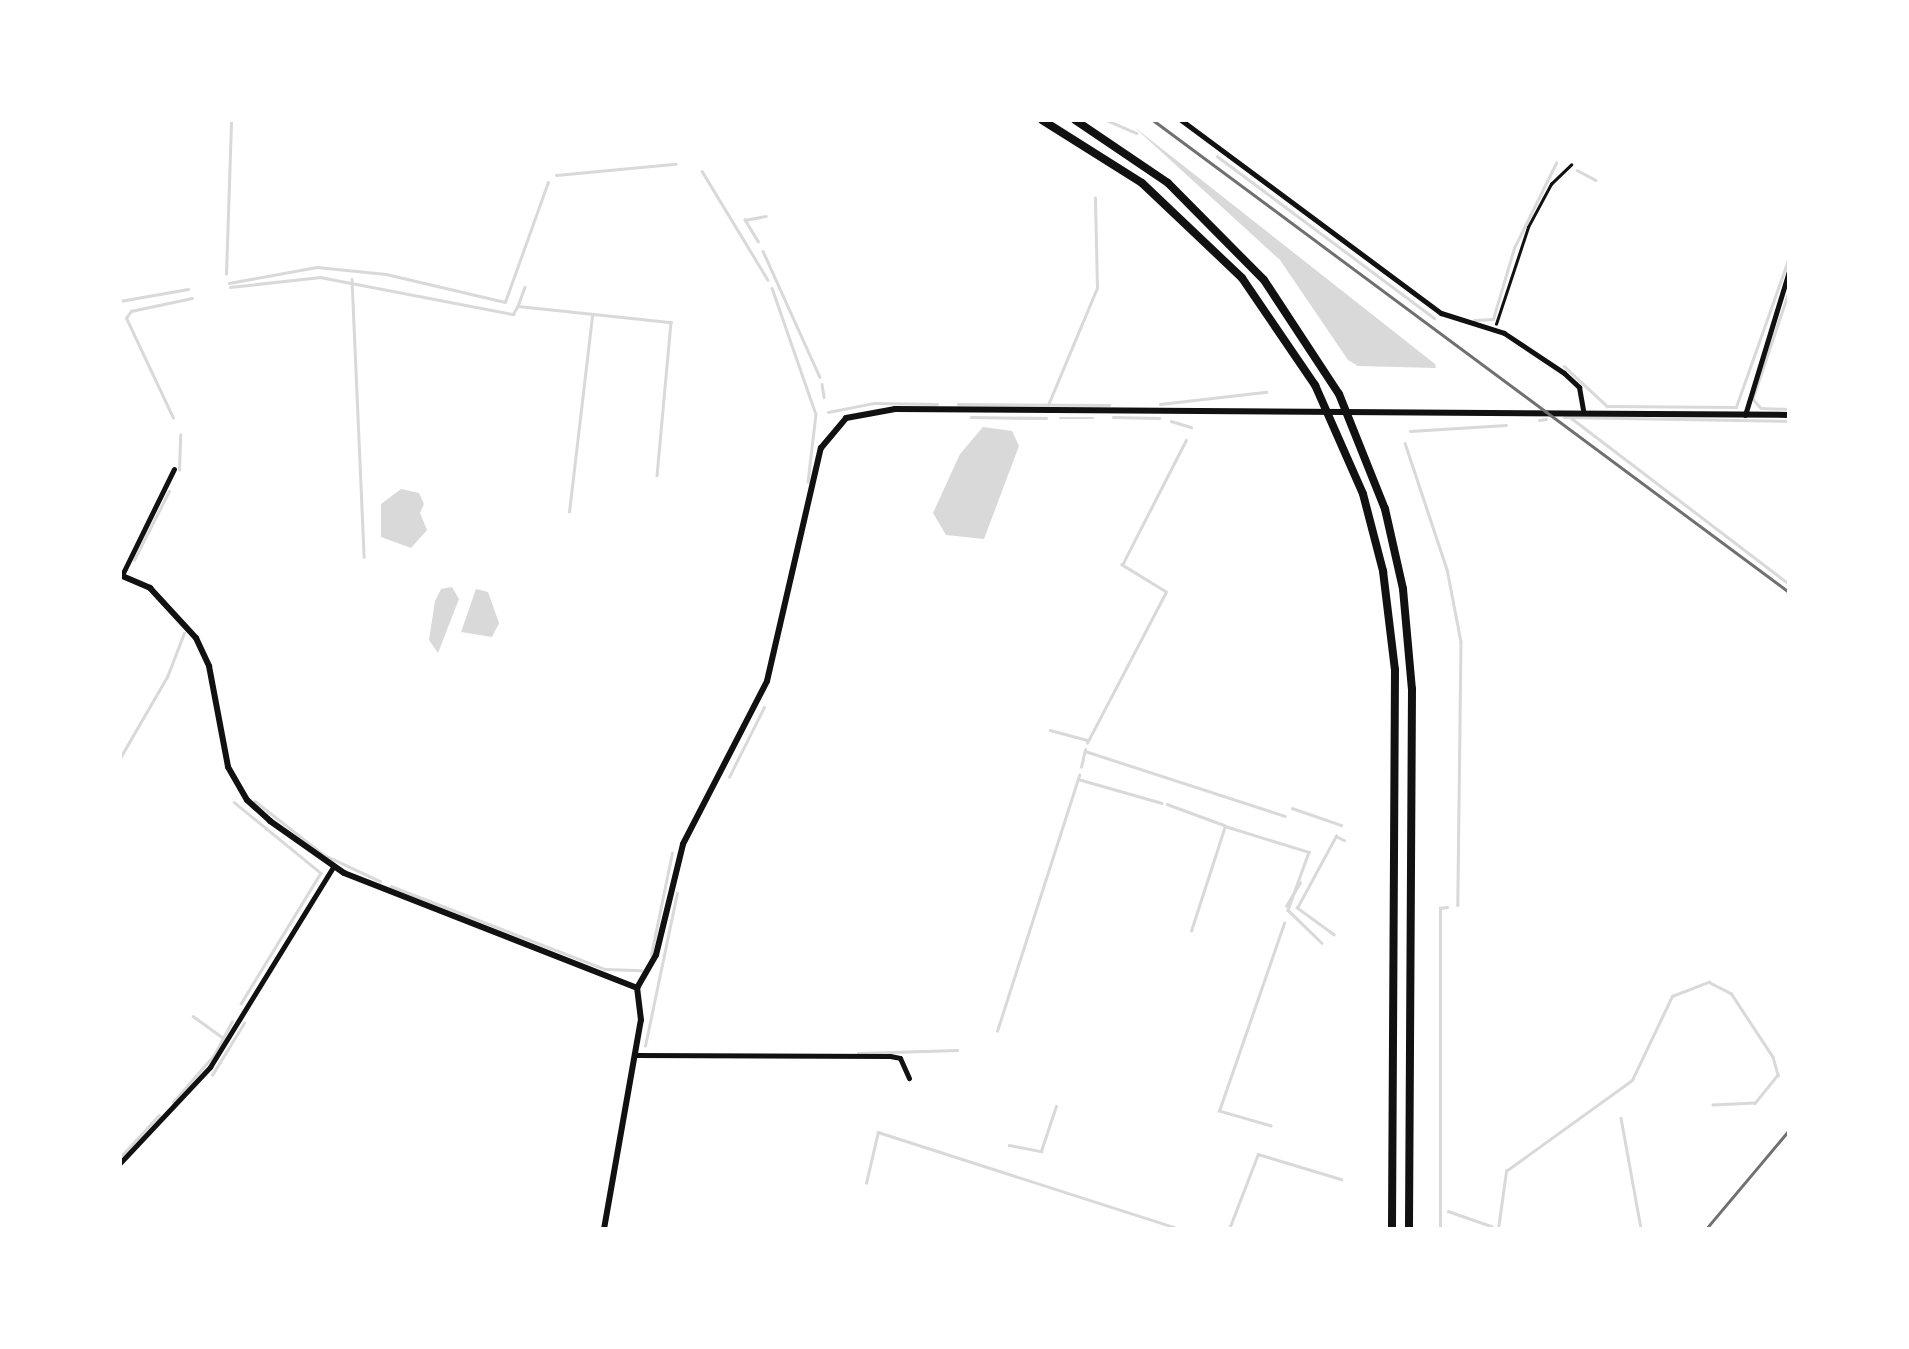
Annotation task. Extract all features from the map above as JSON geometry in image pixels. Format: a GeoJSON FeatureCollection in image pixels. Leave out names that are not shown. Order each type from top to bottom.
{"type":"FeatureCollection","features":[{"type":"Feature","properties":{"kind":"highway"},"geometry":{"type":"LineString","coordinates":[[1042,120],[1142,183],[1242,278],[1315,385],[1363,494],[1383,571],[1395,670],[1392,1229]]}},
{"type":"Feature","properties":{"kind":"highway"},"geometry":{"type":"LineString","coordinates":[[1075,120],[1176,190],[1264,280],[1339,394],[1384,509],[1403,589],[1412,689],[1409,1229]]}},
{"type":"Feature","properties":{"kind":"street"},"geometry":{"type":"LineString","coordinates":[[1181,120],[1441,313],[1494,330],[1572,380],[1583,410]]}},
{"type":"Feature","properties":{"kind":"street"},"geometry":{"type":"LineString","coordinates":[[1745,415],[1789,272]]}},
{"type":"Feature","properties":{"kind":"street"},"geometry":{"type":"LineString","coordinates":[[604,1229],[641,1020],[637,988],[656,955],[683,844],[767,681],[819,456],[838,424],[895,409],[1583,410],[1789,415]]}},
{"type":"Feature","properties":{"kind":"street"},"geometry":{"type":"LineString","coordinates":[[174,468],[121,575],[161,598],[203,650],[223,749],[239,790],[333,867],[637,988]]}},
{"type":"Feature","properties":{"kind":"street"},"geometry":{"type":"LineString","coordinates":[[120,1163],[210,1067],[333,867]]}},
{"type":"Feature","properties":{"kind":"street"},"geometry":{"type":"LineString","coordinates":[[635,1054],[890,1056],[900,1058],[910,1078]]}},
{"type":"Feature","properties":{"kind":"path"},"geometry":{"type":"LineString","coordinates":[[1494,330],[1528,227],[1550,184],[1571,166]]}},
{"type":"Feature","properties":{"kind":"shaded area"},"geometry":{"type":"Polygon","coordinates":[[[1133,126],[1436,368],[1358,366],[1348,360],[1280,260],[1133,126]]]}},
{"type":"Feature","properties":{"kind":"shaded area"},"geometry":{"type":"Polygon","coordinates":[[[983,427],[1012,431],[1019,446],[984,539],[946,535],[933,513],[960,454],[983,427]]]}},
{"type":"Feature","properties":{"kind":"shaded area"},"geometry":{"type":"Polygon","coordinates":[[[401,489],[419,493],[424,504],[420,513],[427,530],[411,548],[381,537],[381,504],[401,489]]]}},
{"type":"Feature","properties":{"kind":"shaded area"},"geometry":{"type":"Polygon","coordinates":[[[452,587],[459,599],[438,653],[429,640],[435,601],[441,589],[452,587]]]}},
{"type":"Feature","properties":{"kind":"shaded area"},"geometry":{"type":"Polygon","coordinates":[[[476,589],[488,592],[499,623],[492,637],[461,632],[476,589]]]}},
{"type":"Feature","properties":{"kind":"waterway"},"geometry":{"type":"LineString","coordinates":[[226,274],[231,120]]}},
{"type":"Feature","properties":{"kind":"waterway"},"geometry":{"type":"LineString","coordinates":[[1106,120],[1136,133]]}},
{"type":"Feature","properties":{"kind":"waterway"},"geometry":{"type":"LineString","coordinates":[[1217,156],[1434,318]]}},
{"type":"Feature","properties":{"kind":"waterway"},"geometry":{"type":"LineString","coordinates":[[1474,320],[1493,319],[1514,248],[1556,163]]}},
{"type":"Feature","properties":{"kind":"waterway"},"geometry":{"type":"LineString","coordinates":[[556,175],[675,164]]}},
{"type":"Feature","properties":{"kind":"waterway"},"geometry":{"type":"LineString","coordinates":[[1577,170],[1596,180]]}},
{"type":"Feature","properties":{"kind":"waterway"},"geometry":{"type":"LineString","coordinates":[[702,171],[768,280]]}},
{"type":"Feature","properties":{"kind":"waterway"},"geometry":{"type":"LineString","coordinates":[[229,283],[317,267],[386,274],[505,302],[548,182]]}},
{"type":"Feature","properties":{"kind":"waterway"},"geometry":{"type":"LineString","coordinates":[[1048,405],[1097,288],[1095,198]]}},
{"type":"Feature","properties":{"kind":"waterway"},"geometry":{"type":"LineString","coordinates":[[758,242],[745,220],[766,216]]}},
{"type":"Feature","properties":{"kind":"waterway"},"geometry":{"type":"LineString","coordinates":[[763,251],[820,377]]}},
{"type":"Feature","properties":{"kind":"waterway"},"geometry":{"type":"LineString","coordinates":[[1564,366],[1607,406],[1736,407],[1789,257]]}},
{"type":"Feature","properties":{"kind":"waterway"},"geometry":{"type":"LineString","coordinates":[[230,287],[320,277],[513,314],[517,307]]}},
{"type":"Feature","properties":{"kind":"waterway"},"geometry":{"type":"LineString","coordinates":[[352,279],[364,557]]}},
{"type":"Feature","properties":{"kind":"waterway"},"geometry":{"type":"LineString","coordinates":[[525,287],[518,306],[671,322],[657,475]]}},
{"type":"Feature","properties":{"kind":"waterway"},"geometry":{"type":"LineString","coordinates":[[772,288],[816,414],[808,482]]}},
{"type":"Feature","properties":{"kind":"waterway"},"geometry":{"type":"LineString","coordinates":[[120,301],[188,289]]}},
{"type":"Feature","properties":{"kind":"waterway"},"geometry":{"type":"LineString","coordinates":[[1789,292],[1753,399],[1761,408],[1789,409]]}},
{"type":"Feature","properties":{"kind":"waterway"},"geometry":{"type":"LineString","coordinates":[[173,418],[126,318],[131,311],[192,298]]}},
{"type":"Feature","properties":{"kind":"waterway"},"geometry":{"type":"LineString","coordinates":[[569,512],[592,316]]}},
{"type":"Feature","properties":{"kind":"waterway"},"geometry":{"type":"LineString","coordinates":[[822,384],[824,397]]}},
{"type":"Feature","properties":{"kind":"waterway"},"geometry":{"type":"LineString","coordinates":[[1160,404],[1266,392]]}},
{"type":"Feature","properties":{"kind":"waterway"},"geometry":{"type":"LineString","coordinates":[[828,412],[874,403],[937,404]]}},
{"type":"Feature","properties":{"kind":"waterway"},"geometry":{"type":"LineString","coordinates":[[958,404],[1109,405]]}},
{"type":"Feature","properties":{"kind":"waterway"},"geometry":{"type":"LineString","coordinates":[[971,417],[1046,418]]}},
{"type":"Feature","properties":{"kind":"waterway"},"geometry":{"type":"LineString","coordinates":[[1113,417],[1159,418]]}},
{"type":"Feature","properties":{"kind":"waterway"},"geometry":{"type":"LineString","coordinates":[[1564,417],[1789,421]]}},
{"type":"Feature","properties":{"kind":"waterway"},"geometry":{"type":"LineString","coordinates":[[1570,417],[1789,584]]}},
{"type":"Feature","properties":{"kind":"waterway"},"geometry":{"type":"LineString","coordinates":[[1060,418],[1093,418]]}},
{"type":"Feature","properties":{"kind":"waterway"},"geometry":{"type":"LineString","coordinates":[[1539,420],[1546,419]]}},
{"type":"Feature","properties":{"kind":"waterway"},"geometry":{"type":"LineString","coordinates":[[1171,421],[1191,427]]}},
{"type":"Feature","properties":{"kind":"waterway"},"geometry":{"type":"LineString","coordinates":[[1410,431],[1506,425]]}},
{"type":"Feature","properties":{"kind":"waterway"},"geometry":{"type":"LineString","coordinates":[[179,470],[180,435]]}},
{"type":"Feature","properties":{"kind":"waterway"},"geometry":{"type":"LineString","coordinates":[[1087,743],[1166,592],[1122,565],[1186,440]]}},
{"type":"Feature","properties":{"kind":"waterway"},"geometry":{"type":"LineString","coordinates":[[1405,443],[1447,569],[1461,642],[1458,905]]}},
{"type":"Feature","properties":{"kind":"waterway"},"geometry":{"type":"LineString","coordinates":[[134,560],[169,491]]}},
{"type":"Feature","properties":{"kind":"waterway"},"geometry":{"type":"LineString","coordinates":[[120,758],[167,677],[184,633]]}},
{"type":"Feature","properties":{"kind":"waterway"},"geometry":{"type":"LineString","coordinates":[[729,777],[764,707]]}},
{"type":"Feature","properties":{"kind":"waterway"},"geometry":{"type":"LineString","coordinates":[[1050,730],[1087,740]]}},
{"type":"Feature","properties":{"kind":"waterway"},"geometry":{"type":"LineString","coordinates":[[1081,767],[1085,749]]}},
{"type":"Feature","properties":{"kind":"waterway"},"geometry":{"type":"LineString","coordinates":[[1085,751],[1285,816]]}},
{"type":"Feature","properties":{"kind":"waterway"},"geometry":{"type":"LineString","coordinates":[[997,1031],[1079,775]]}},
{"type":"Feature","properties":{"kind":"waterway"},"geometry":{"type":"LineString","coordinates":[[1078,779],[1162,803]]}},
{"type":"Feature","properties":{"kind":"waterway"},"geometry":{"type":"LineString","coordinates":[[255,801],[324,855],[380,881]]}},
{"type":"Feature","properties":{"kind":"waterway"},"geometry":{"type":"LineString","coordinates":[[234,802],[321,873],[241,1004]]}},
{"type":"Feature","properties":{"kind":"waterway"},"geometry":{"type":"LineString","coordinates":[[1167,804],[1224,825]]}},
{"type":"Feature","properties":{"kind":"waterway"},"geometry":{"type":"LineString","coordinates":[[1292,808],[1341,825]]}},
{"type":"Feature","properties":{"kind":"waterway"},"geometry":{"type":"LineString","coordinates":[[1191,931],[1225,826],[1309,852],[1288,910],[1322,943]]}},
{"type":"Feature","properties":{"kind":"waterway"},"geometry":{"type":"LineString","coordinates":[[1334,935],[1297,908],[1336,836],[1344,840]]}},
{"type":"Feature","properties":{"kind":"waterway"},"geometry":{"type":"LineString","coordinates":[[651,955],[672,853]]}},
{"type":"Feature","properties":{"kind":"waterway"},"geometry":{"type":"LineString","coordinates":[[1286,906],[1300,883]]}},
{"type":"Feature","properties":{"kind":"waterway"},"geometry":{"type":"LineString","coordinates":[[391,886],[605,969],[641,970]]}},
{"type":"Feature","properties":{"kind":"waterway"},"geometry":{"type":"LineString","coordinates":[[645,1046],[677,893]]}},
{"type":"Feature","properties":{"kind":"waterway"},"geometry":{"type":"LineString","coordinates":[[1440,1229],[1440,908],[1447,907]]}},
{"type":"Feature","properties":{"kind":"waterway"},"geometry":{"type":"LineString","coordinates":[[1271,1126],[1219,1111],[1284,923]]}},
{"type":"Feature","properties":{"kind":"waterway"},"geometry":{"type":"LineString","coordinates":[[1498,1229],[1506,1171],[1632,1080],[1672,996],[1709,982],[1731,993],[1773,1057],[1778,1075],[1755,1103],[1713,1105]]}},
{"type":"Feature","properties":{"kind":"waterway"},"geometry":{"type":"LineString","coordinates":[[193,1016],[223,1038]]}},
{"type":"Feature","properties":{"kind":"waterway"},"geometry":{"type":"LineString","coordinates":[[173,1102],[214,1055],[232,1021]]}},
{"type":"Feature","properties":{"kind":"waterway"},"geometry":{"type":"LineString","coordinates":[[212,1075],[244,1023]]}},
{"type":"Feature","properties":{"kind":"waterway"},"geometry":{"type":"LineString","coordinates":[[858,1053],[957,1050]]}},
{"type":"Feature","properties":{"kind":"waterway"},"geometry":{"type":"LineString","coordinates":[[1009,1145],[1041,1151],[1056,1106]]}},
{"type":"Feature","properties":{"kind":"waterway"},"geometry":{"type":"LineString","coordinates":[[122,1155],[159,1115]]}},
{"type":"Feature","properties":{"kind":"waterway"},"geometry":{"type":"LineString","coordinates":[[1621,1118],[1641,1228]]}},
{"type":"Feature","properties":{"kind":"waterway"},"geometry":{"type":"LineString","coordinates":[[866,1183],[878,1132],[1181,1229]]}},
{"type":"Feature","properties":{"kind":"waterway"},"geometry":{"type":"LineString","coordinates":[[1229,1229],[1258,1154],[1341,1179]]}},
{"type":"Feature","properties":{"kind":"waterway"},"geometry":{"type":"LineString","coordinates":[[1448,1211],[1491,1226]]}},
{"type":"Feature","properties":{"kind":"railway"},"geometry":{"type":"LineString","coordinates":[[1153,120],[1789,592]]}},
{"type":"Feature","properties":{"kind":"railway"},"geometry":{"type":"LineString","coordinates":[[1706,1229],[1789,1130]]}}]}
